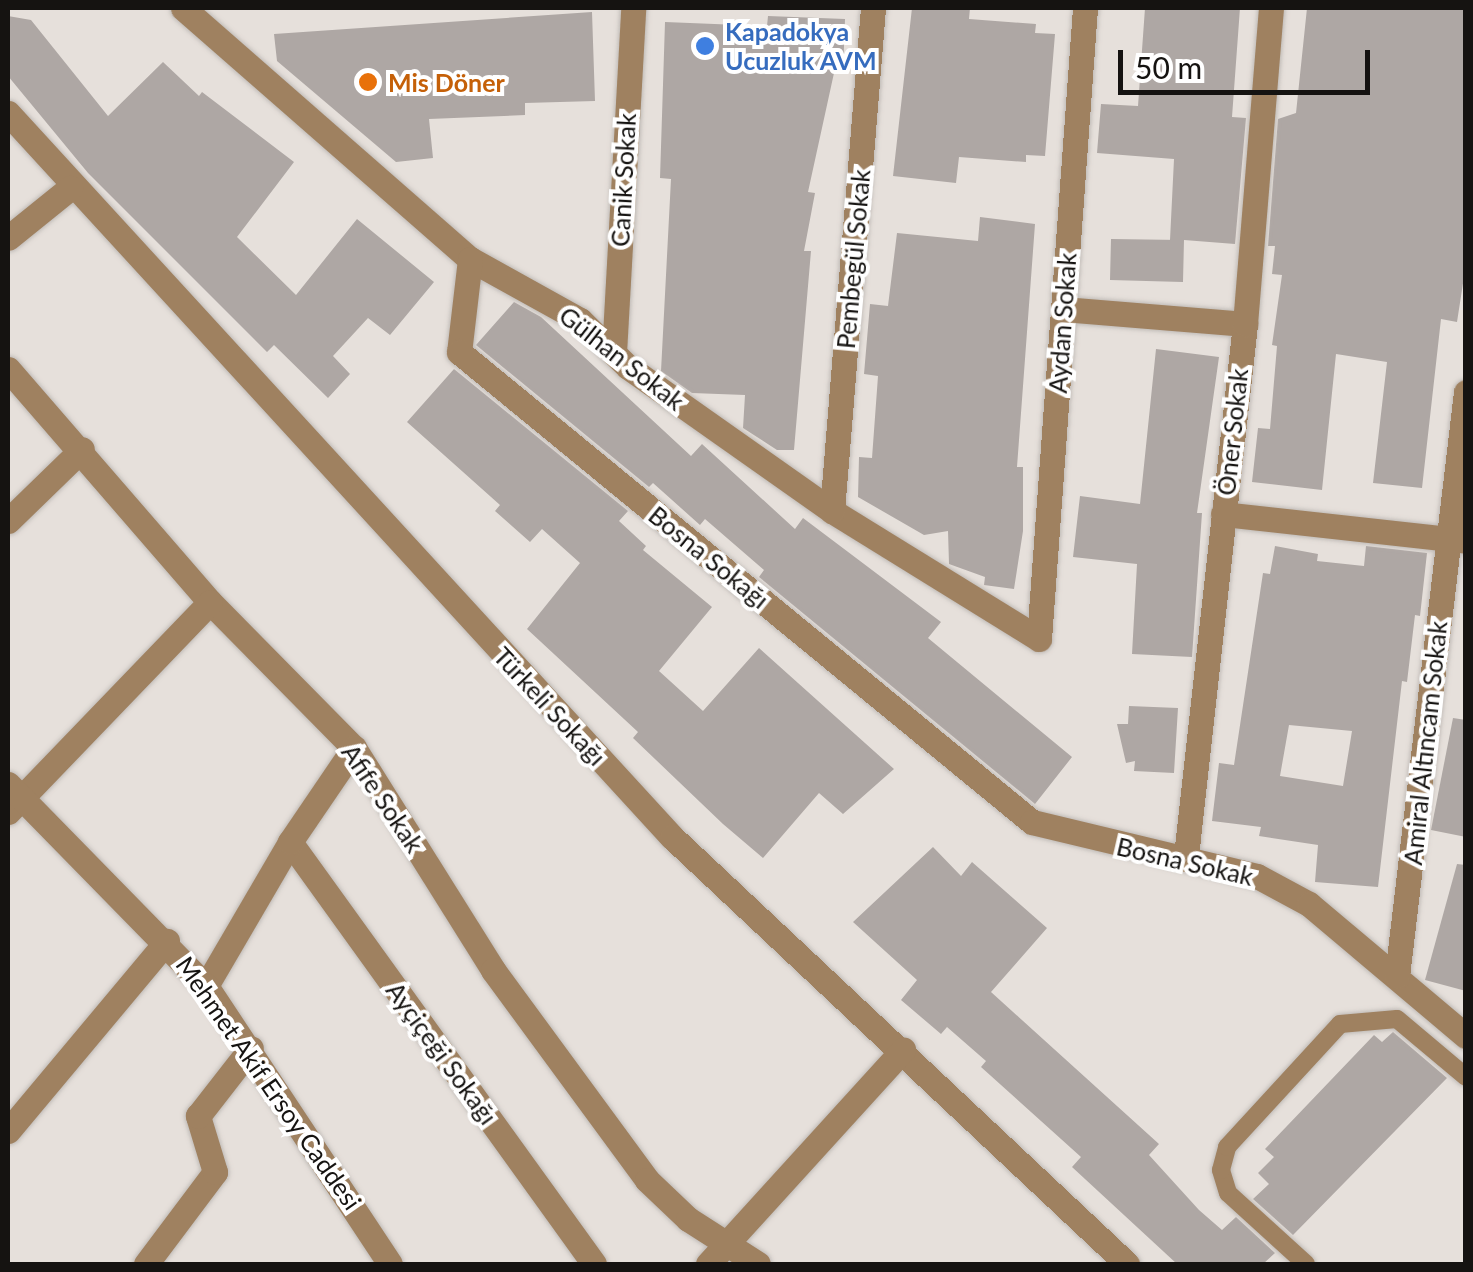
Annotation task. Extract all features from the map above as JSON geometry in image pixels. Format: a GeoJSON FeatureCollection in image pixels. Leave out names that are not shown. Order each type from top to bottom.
{"type":"FeatureCollection","features":[{"type":"Feature","properties":{"kind":"street","name":"Gülhan Sokak"},"geometry":{"type":"LineString","coordinates":[[183,8],[470,259],[580,320],[614,353],[832,511],[1039,639]]}},
{"type":"Feature","properties":{"kind":"street","name":"Canik Sokak"},"geometry":{"type":"LineString","coordinates":[[614,353],[633,8]]}},
{"type":"Feature","properties":{"kind":"street","name":"Pembegül Sokak"},"geometry":{"type":"LineString","coordinates":[[832,511],[873,8]]}},
{"type":"Feature","properties":{"kind":"street","name":"Aydan Sokak"},"geometry":{"type":"LineString","coordinates":[[1039,639],[1085,8]]}},
{"type":"Feature","properties":{"kind":"street","name":"Öner Sokak"},"geometry":{"type":"LineString","coordinates":[[1186,856],[1244,324],[1271,8]]}},
{"type":"Feature","properties":{"kind":"street","name":"Türkeli Sokağı"},"geometry":{"type":"LineString","coordinates":[[8,114],[70,188],[672,837],[1127,1264]]}},
{"type":"Feature","properties":{"kind":"street"},"geometry":{"type":"LineString","coordinates":[[8,238],[70,188]]}},
{"type":"Feature","properties":{"kind":"street","name":"Bosna Sokağı"},"geometry":{"type":"LineString","coordinates":[[470,259],[458,352],[1032,822]]}},
{"type":"Feature","properties":{"kind":"street"},"geometry":{"type":"LineString","coordinates":[[1063,309],[1244,324]]}},
{"type":"Feature","properties":{"kind":"street","name":"Afife Sokak"},"geometry":{"type":"LineString","coordinates":[[8,368],[82,449],[210,602],[354,748],[493,970],[647,1180],[688,1219],[733,1244],[758,1264]]}},
{"type":"Feature","properties":{"kind":"street","name":"Amiral Altıncam Sokak"},"geometry":{"type":"LineString","coordinates":[[1397,976],[1456,540],[1466,392]]}},
{"type":"Feature","properties":{"kind":"street"},"geometry":{"type":"LineString","coordinates":[[8,520],[82,449]]}},
{"type":"Feature","properties":{"kind":"street"},"geometry":{"type":"LineString","coordinates":[[1223,514],[1456,540]]}},
{"type":"Feature","properties":{"kind":"street"},"geometry":{"type":"LineString","coordinates":[[12,798],[210,602]]}},
{"type":"Feature","properties":{"kind":"street"},"geometry":{"type":"LineString","coordinates":[[206,986],[290,842],[354,748]]}},
{"type":"Feature","properties":{"kind":"street","name":"Mehmet Akif Ersoy Caddesi"},"geometry":{"type":"LineString","coordinates":[[12,798],[167,941],[206,986],[390,1264]]}},
{"type":"Feature","properties":{"kind":"street","name":"Bosna Sokak"},"geometry":{"type":"LineString","coordinates":[[1032,822],[1110,844],[1186,856],[1258,876],[1309,904],[1466,1036]]}},
{"type":"Feature","properties":{"kind":"street","name":"Ayçiçeği Sokağı"},"geometry":{"type":"LineString","coordinates":[[290,842],[594,1264]]}},
{"type":"Feature","properties":{"kind":"street"},"geometry":{"type":"LineString","coordinates":[[8,1131],[167,941]]}},
{"type":"Feature","properties":{"kind":"street"},"geometry":{"type":"LineString","coordinates":[[146,1264],[215,1172],[198,1116],[250,1048]]}},
{"type":"Feature","properties":{"kind":"street"},"geometry":{"type":"LineString","coordinates":[[708,1264],[733,1244],[903,1050]]}},
{"type":"Feature","properties":{"kind":"lane"},"geometry":{"type":"LineString","coordinates":[[1306,1264],[1228,1193],[1221,1170],[1227,1147],[1340,1024],[1384,1018],[1410,1026],[1466,1077]]}},
{"type":"Feature","properties":{"kind":"building"},"geometry":{"type":"Polygon","coordinates":[[[912,8],[970,8],[969,19],[1036,24],[1035,33],[1055,34],[1045,156],[1026,155],[1026,162],[959,157],[956,183],[893,176],[912,8]]]}},
{"type":"Feature","properties":{"kind":"building"},"geometry":{"type":"Polygon","coordinates":[[[1145,8],[1240,8],[1232,117],[1246,118],[1235,244],[1184,240],[1183,282],[1110,280],[1111,239],[1170,240],[1174,159],[1097,153],[1101,104],[1138,106],[1145,8]]]}},
{"type":"Feature","properties":{"kind":"building"},"geometry":{"type":"Polygon","coordinates":[[[1307,8],[1466,8],[1466,264],[1457,322],[1441,319],[1422,488],[1373,483],[1387,362],[1336,354],[1322,490],[1252,482],[1258,428],[1270,429],[1277,346],[1272,345],[1282,275],[1272,274],[1275,246],[1268,246],[1278,119],[1296,113],[1307,8]]]}},
{"type":"Feature","properties":{"kind":"building"},"geometry":{"type":"Polygon","coordinates":[[[592,12],[595,101],[525,103],[525,115],[429,119],[433,158],[396,162],[277,61],[274,34],[592,12]]]}},
{"type":"Feature","properties":{"kind":"building"},"geometry":{"type":"Polygon","coordinates":[[[8,16],[31,20],[108,116],[163,62],[199,96],[202,92],[294,162],[237,237],[296,295],[357,219],[434,282],[390,335],[368,318],[333,356],[350,374],[328,398],[274,345],[267,352],[88,173],[8,76],[8,16]]]}},
{"type":"Feature","properties":{"kind":"building"},"geometry":{"type":"Polygon","coordinates":[[[768,16],[845,19],[843,73],[834,73],[808,192],[815,193],[804,251],[811,251],[794,450],[777,450],[743,428],[745,395],[692,393],[661,371],[671,179],[660,178],[665,22],[767,26],[768,16]]]}},
{"type":"Feature","properties":{"kind":"building"},"geometry":{"type":"Polygon","coordinates":[[[980,217],[1035,224],[1017,467],[1023,467],[1023,531],[1014,589],[984,585],[985,577],[949,564],[948,531],[924,535],[858,497],[859,457],[872,458],[878,376],[864,374],[870,304],[888,306],[897,233],[978,241],[980,217]]]}},
{"type":"Feature","properties":{"kind":"building"},"geometry":{"type":"Polygon","coordinates":[[[514,302],[541,317],[691,456],[702,444],[795,529],[803,518],[941,622],[928,638],[1072,757],[1035,804],[759,577],[764,570],[705,519],[700,525],[653,483],[649,487],[476,345],[514,302]]]}},
{"type":"Feature","properties":{"kind":"building"},"geometry":{"type":"Polygon","coordinates":[[[1156,349],[1219,357],[1197,513],[1202,513],[1192,657],[1132,654],[1137,564],[1073,557],[1080,496],[1140,504],[1156,349]]]}},
{"type":"Feature","properties":{"kind":"building"},"geometry":{"type":"Polygon","coordinates":[[[454,369],[628,511],[619,521],[646,546],[643,550],[712,607],[659,671],[703,711],[759,648],[894,769],[843,814],[819,793],[763,858],[723,824],[633,738],[638,732],[527,629],[580,563],[542,529],[530,542],[495,511],[500,505],[407,422],[454,369]]]}},
{"type":"Feature","properties":{"kind":"building"},"geometry":{"type":"Polygon","coordinates":[[[1275,546],[1318,554],[1317,561],[1364,566],[1366,546],[1427,553],[1420,616],[1415,615],[1407,682],[1402,681],[1378,887],[1315,882],[1318,845],[1259,836],[1261,827],[1212,821],[1219,763],[1234,765],[1263,573],[1270,574],[1275,546]],[[1289,725],[1280,776],[1343,786],[1352,731],[1289,725]]]}},
{"type":"Feature","properties":{"kind":"building"},"geometry":{"type":"Polygon","coordinates":[[[1129,706],[1178,708],[1174,773],[1134,771],[1135,761],[1126,763],[1117,724],[1128,724],[1129,706]]]}},
{"type":"Feature","properties":{"kind":"building"},"geometry":{"type":"Polygon","coordinates":[[[1453,718],[1466,720],[1466,837],[1431,830],[1453,718]]]}},
{"type":"Feature","properties":{"kind":"building"},"geometry":{"type":"Polygon","coordinates":[[[933,847],[961,876],[972,862],[1047,928],[991,992],[1159,1144],[1149,1155],[1199,1210],[1222,1230],[1236,1217],[1275,1253],[1263,1264],[1177,1264],[1072,1167],[1081,1157],[981,1067],[986,1061],[947,1027],[941,1034],[901,1000],[917,980],[853,922],[933,847]]]}},
{"type":"Feature","properties":{"kind":"building"},"geometry":{"type":"Polygon","coordinates":[[[1457,864],[1466,865],[1466,991],[1425,980],[1457,864]]]}},
{"type":"Feature","properties":{"kind":"building"},"geometry":{"type":"Polygon","coordinates":[[[1393,1032],[1447,1078],[1293,1235],[1253,1199],[1269,1184],[1258,1173],[1274,1157],[1265,1149],[1374,1035],[1382,1042],[1393,1032]]]}},
{"type":"Feature","properties":{"kind":"place","name":"Kapadokya Ucuzluk AVM"},"geometry":{"type":"Point","coordinates":[705,46]}},
{"type":"Feature","properties":{"kind":"place","name":"Mis Döner"},"geometry":{"type":"Point","coordinates":[368,82]}}]}
